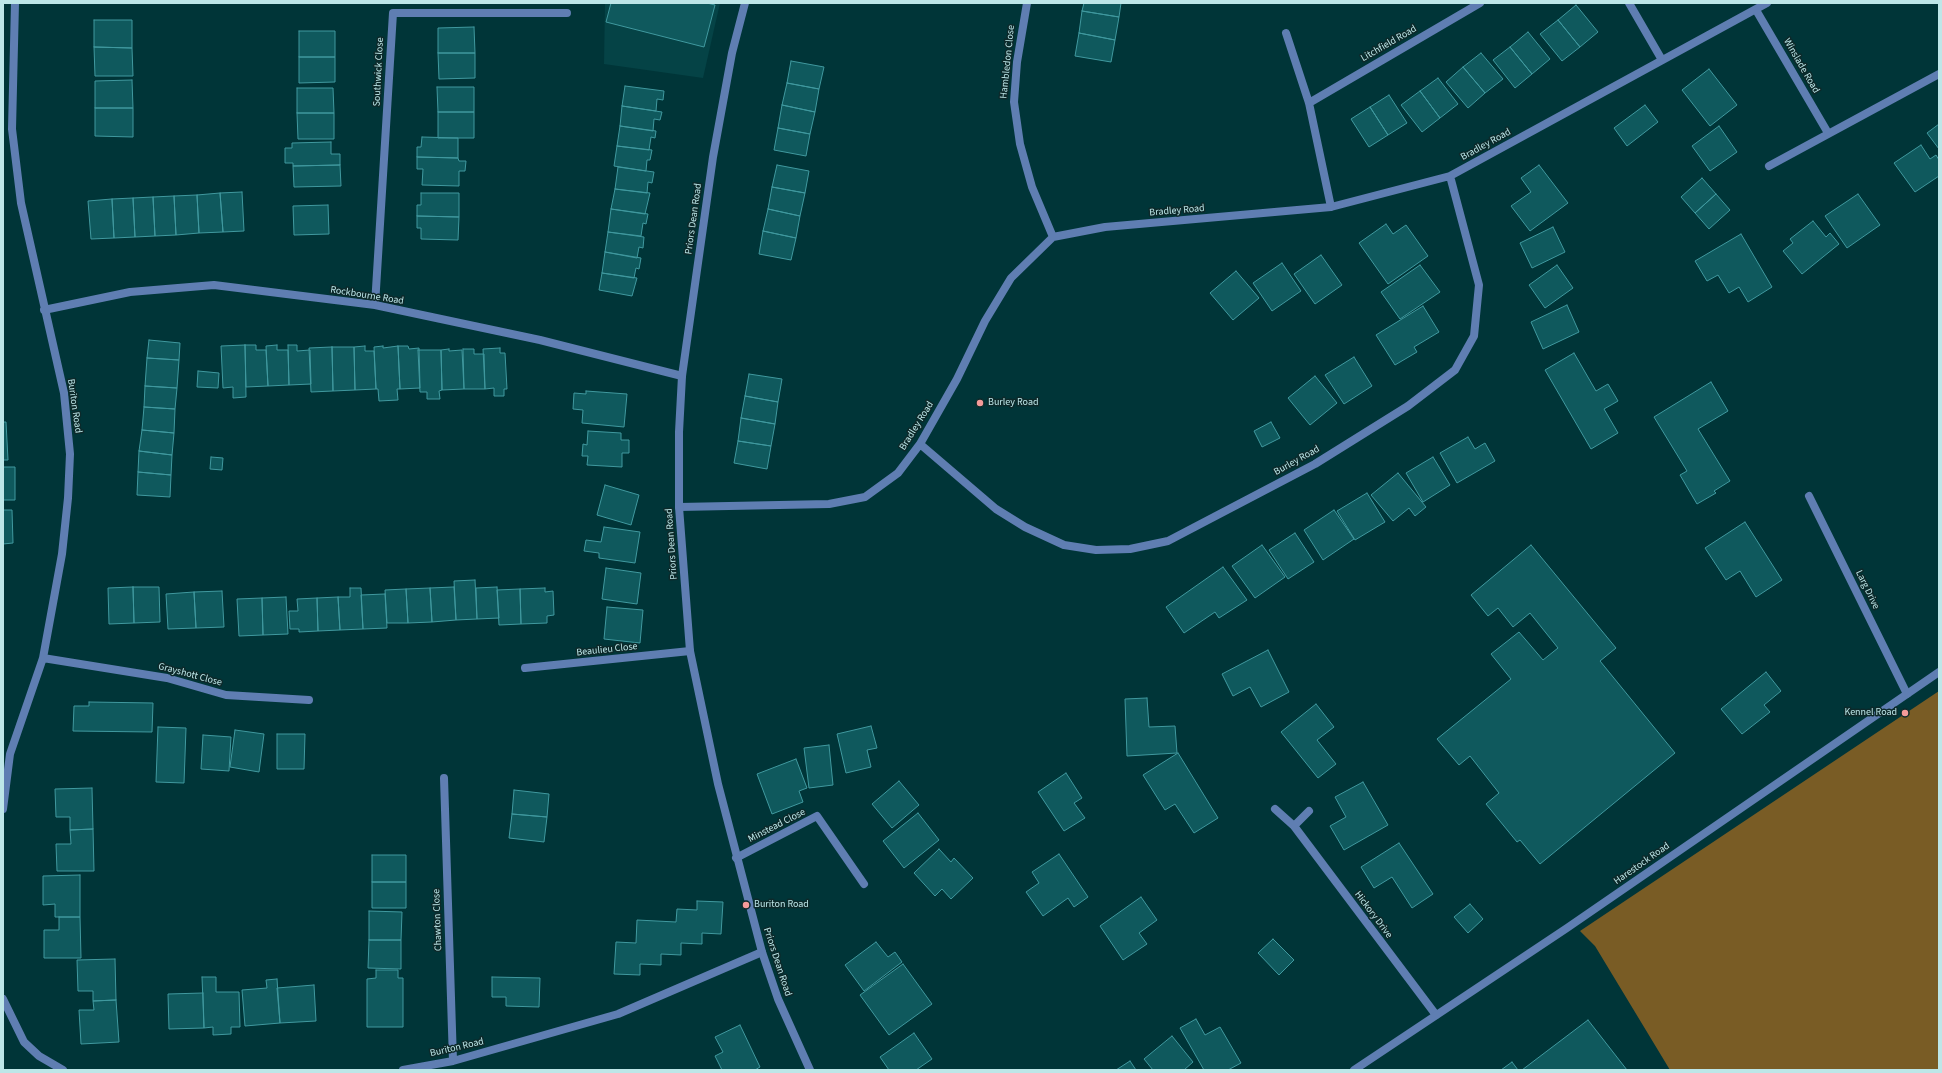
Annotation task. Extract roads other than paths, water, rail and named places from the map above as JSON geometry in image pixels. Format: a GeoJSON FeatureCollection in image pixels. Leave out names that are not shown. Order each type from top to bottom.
{"type":"FeatureCollection","features":[{"type":"Feature","properties":{"kind":"street","name":"Buriton Road"},"geometry":{"type":"LineString","coordinates":[[3,809],[10,754],[43,658],[62,554],[68,498],[70,454],[64,393],[21,204],[12,129],[15,3]]}},
{"type":"Feature","properties":{"kind":"street","name":"Priors Dean Road"},"geometry":{"type":"LineString","coordinates":[[745,3],[732,53],[713,157],[682,376],[679,432],[679,507],[690,651],[718,784],[736,858],[762,952],[778,999],[810,1070]]}},
{"type":"Feature","properties":{"kind":"street","name":"Hambledon Close"},"geometry":{"type":"LineString","coordinates":[[1027,3],[1016,62],[1014,102],[1020,144],[1032,187],[1053,237]]}},
{"type":"Feature","properties":{"kind":"street","name":"Litchfield Road"},"geometry":{"type":"LineString","coordinates":[[1309,103],[1480,3]]}},
{"type":"Feature","properties":{"kind":"street"},"geometry":{"type":"LineString","coordinates":[[1629,3],[1662,60]]}},
{"type":"Feature","properties":{"kind":"street","name":"Bradley Road"},"geometry":{"type":"LineString","coordinates":[[679,507],[829,504],[865,497],[898,473],[920,444],[957,379],[984,321],[1011,278],[1053,237],[1105,228],[1330,207],[1450,176],[1767,3]]}},
{"type":"Feature","properties":{"kind":"street","name":"Winslade Road"},"geometry":{"type":"LineString","coordinates":[[1756,10],[1828,134]]}},
{"type":"Feature","properties":{"kind":"street","name":"Southwick Close"},"geometry":{"type":"LineString","coordinates":[[375,306],[393,14],[567,13]]}},
{"type":"Feature","properties":{"kind":"street"},"geometry":{"type":"LineString","coordinates":[[1286,33],[1309,103],[1330,207]]}},
{"type":"Feature","properties":{"kind":"street"},"geometry":{"type":"LineString","coordinates":[[1769,166],[1939,74]]}},
{"type":"Feature","properties":{"kind":"street","name":"Burley Road"},"geometry":{"type":"LineString","coordinates":[[920,444],[996,509],[1025,527],[1064,545],[1096,550],[1130,549],[1168,540],[1315,464],[1408,406],[1455,370],[1474,336],[1479,285],[1450,176]]}},
{"type":"Feature","properties":{"kind":"street","name":"Rockbourne Road"},"geometry":{"type":"LineString","coordinates":[[44,310],[130,292],[214,285],[375,306],[540,340],[682,376]]}},
{"type":"Feature","properties":{"kind":"street","name":"Larg Drive"},"geometry":{"type":"LineString","coordinates":[[1809,496],[1907,694]]}},
{"type":"Feature","properties":{"kind":"street","name":"Beaulieu Close"},"geometry":{"type":"LineString","coordinates":[[525,668],[690,651]]}},
{"type":"Feature","properties":{"kind":"street","name":"Grayshott Close"},"geometry":{"type":"LineString","coordinates":[[43,658],[167,678],[226,696],[309,700]]}},
{"type":"Feature","properties":{"kind":"street","name":"Harestock Road"},"geometry":{"type":"LineString","coordinates":[[1354,1070],[1574,924],[1939,672]]}},
{"type":"Feature","properties":{"kind":"street","name":"Chawton Close"},"geometry":{"type":"LineString","coordinates":[[444,778],[453,1061]]}},
{"type":"Feature","properties":{"kind":"street","name":"Hickory Drive"},"geometry":{"type":"LineString","coordinates":[[1275,809],[1294,826],[1436,1015]]}},
{"type":"Feature","properties":{"kind":"street"},"geometry":{"type":"LineString","coordinates":[[1294,826],[1309,811]]}},
{"type":"Feature","properties":{"kind":"street","name":"Minstead Close"},"geometry":{"type":"LineString","coordinates":[[736,858],[817,816],[864,884]]}},
{"type":"Feature","properties":{"kind":"street","name":"Buriton Road"},"geometry":{"type":"LineString","coordinates":[[403,1070],[453,1061],[618,1014],[762,952]]}},
{"type":"Feature","properties":{"kind":"street"},"geometry":{"type":"LineString","coordinates":[[3,999],[24,1042],[39,1056],[63,1070]]}},
{"type":"Feature","properties":{"kind":"place","name":"Burley Road"},"geometry":{"type":"Point","coordinates":[980,403]}},
{"type":"Feature","properties":{"kind":"place","name":"Kennel Road"},"geometry":{"type":"Point","coordinates":[1905,713]}},
{"type":"Feature","properties":{"kind":"place","name":"Buriton Road"},"geometry":{"type":"Point","coordinates":[746,905]}}]}
